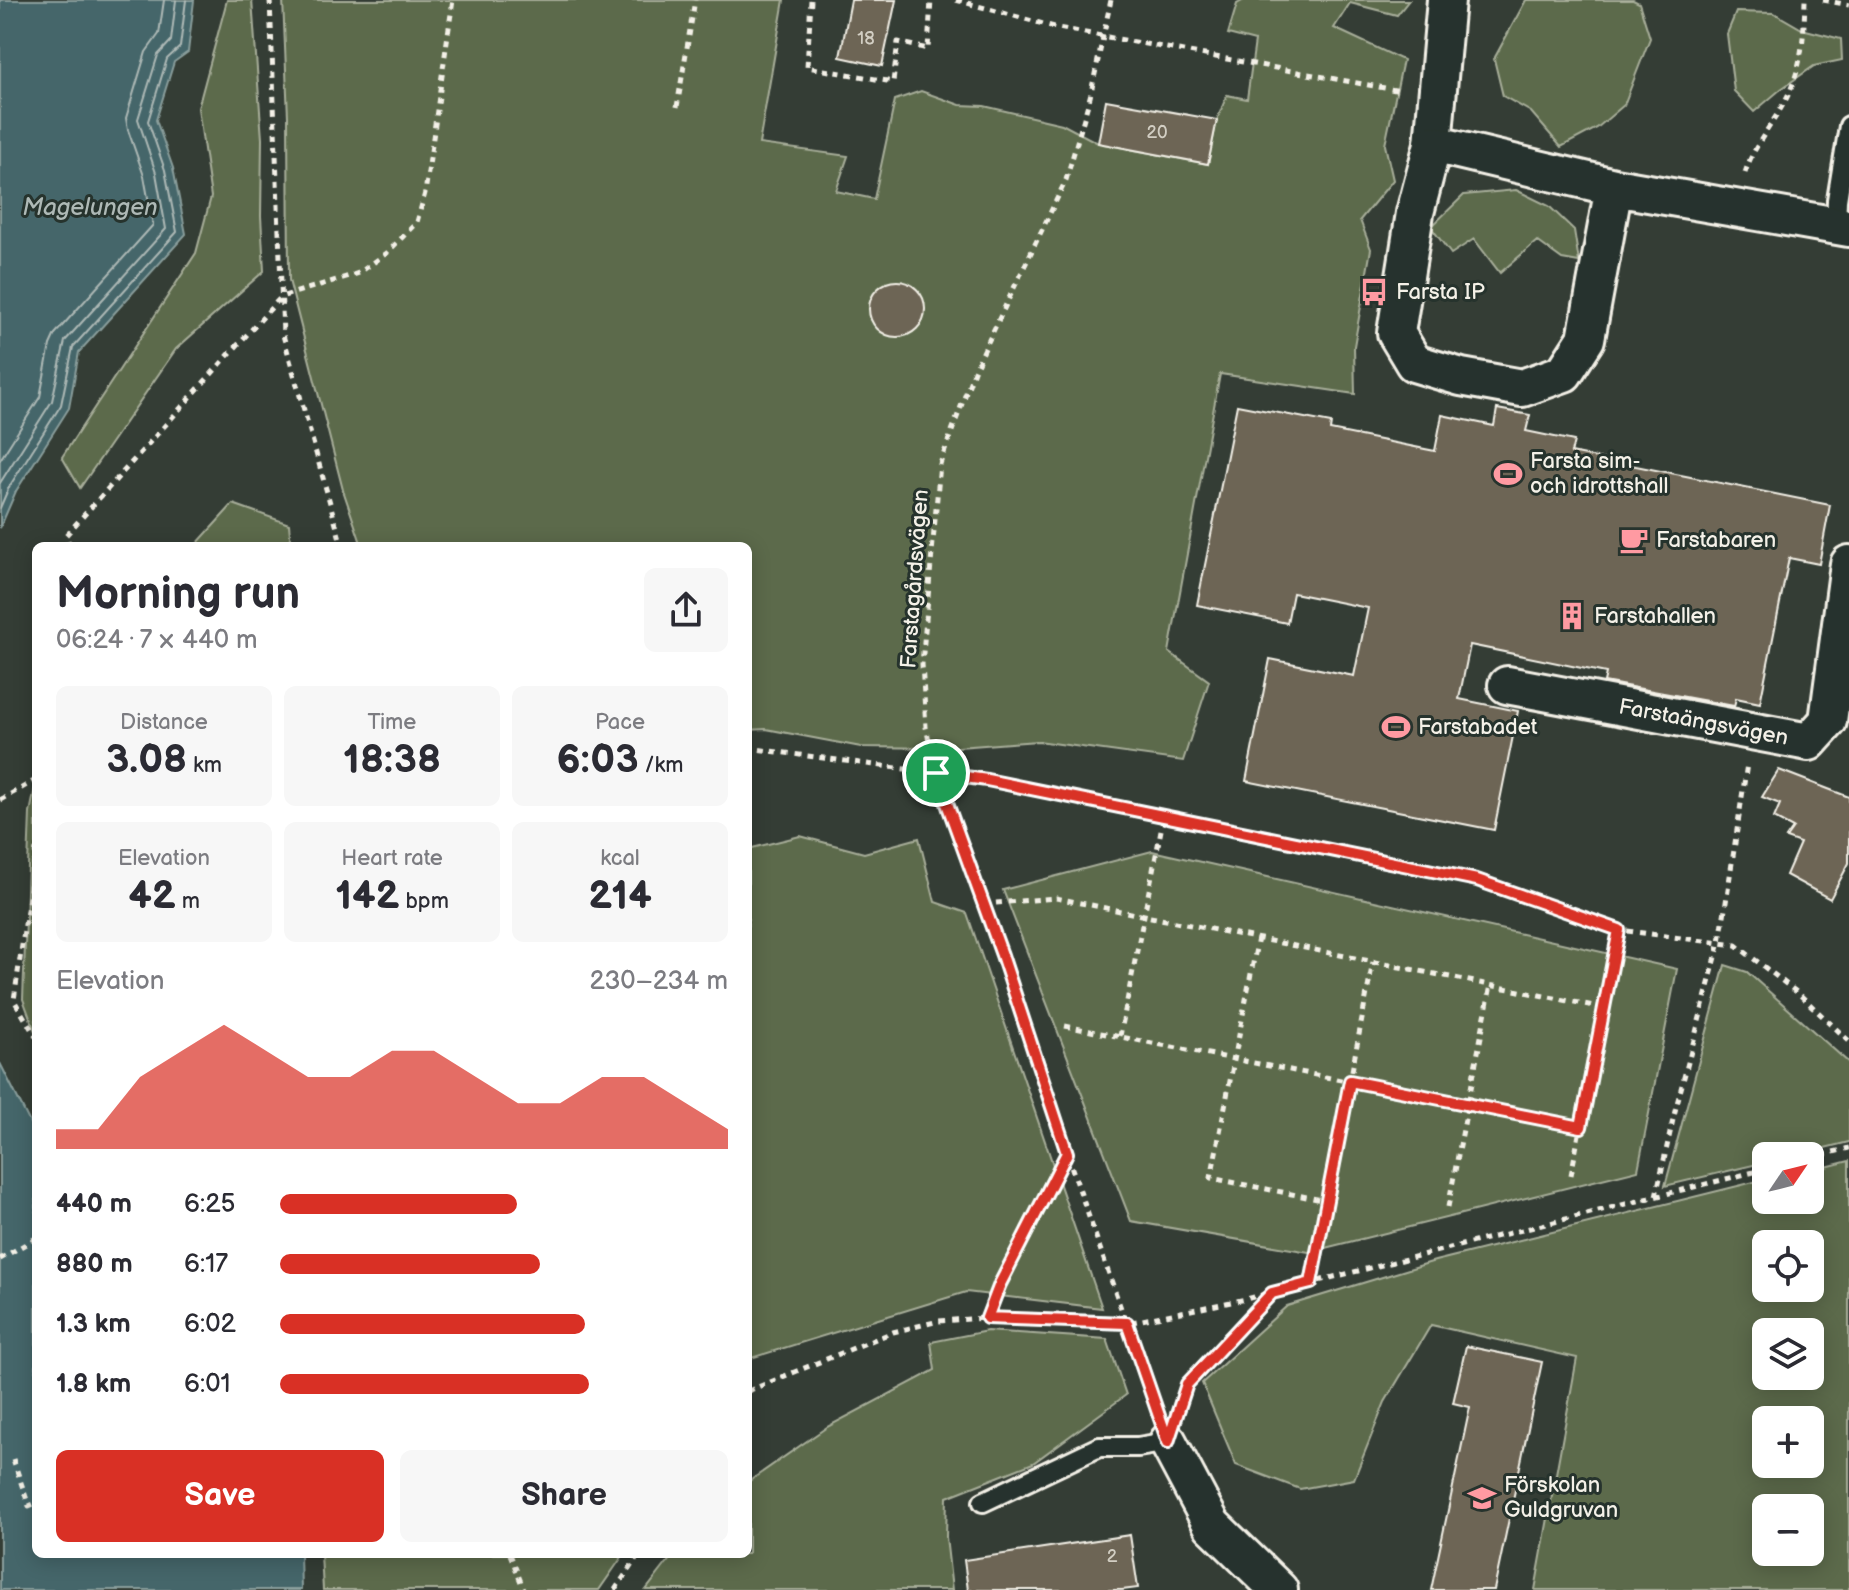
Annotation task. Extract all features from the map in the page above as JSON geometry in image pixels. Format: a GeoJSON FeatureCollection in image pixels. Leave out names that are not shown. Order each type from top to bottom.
{"type":"FeatureCollection","features":[{"type":"Feature","properties":{"kind":"street"},"geometry":{"type":"LineString","coordinates":[[1446,0],[1433,144],[1415,213],[1396,333],[1414,363],[1461,377],[1522,388],[1564,373],[1586,339],[1614,187]]}},
{"type":"Feature","properties":{"kind":"street"},"geometry":{"type":"LineString","coordinates":[[1433,144],[1614,187],[1842,227]]}},
{"type":"Feature","properties":{"kind":"street","name":"Farstaängsvägen"},"geometry":{"type":"LineString","coordinates":[[1507,685],[1809,742],[1828,721],[1849,564]]}},
{"type":"Feature","properties":{"kind":"street"},"geometry":{"type":"LineString","coordinates":[[1168,1442],[1212,1525],[1279,1590]]}},
{"type":"Feature","properties":{"kind":"lane"},"geometry":{"type":"LineString","coordinates":[[1842,227],[1837,200],[1849,126]]}},
{"type":"Feature","properties":{"kind":"lane"},"geometry":{"type":"LineString","coordinates":[[983,1502],[1099,1447],[1138,1447],[1168,1442]]}},
{"type":"Feature","properties":{"kind":"path"},"geometry":{"type":"LineString","coordinates":[[270,0],[283,335],[341,542]]}},
{"type":"Feature","properties":{"kind":"path"},"geometry":{"type":"LineString","coordinates":[[69,542],[66,535],[281,297],[359,273],[387,253],[417,222],[425,193],[453,0]]}},
{"type":"Feature","properties":{"kind":"path"},"geometry":{"type":"LineString","coordinates":[[677,107],[695,0]]}},
{"type":"Feature","properties":{"kind":"path"},"geometry":{"type":"LineString","coordinates":[[811,0],[807,67],[893,82],[898,42],[928,49],[931,0]]}},
{"type":"Feature","properties":{"kind":"path"},"geometry":{"type":"LineString","coordinates":[[956,0],[1058,28],[1437,98]]}},
{"type":"Feature","properties":{"kind":"path","name":"Farstagårdsvägen"},"geometry":{"type":"LineString","coordinates":[[1111,0],[1090,97],[1066,180],[974,371],[940,464],[922,664],[926,727],[936,773],[984,904],[1168,1442]]}},
{"type":"Feature","properties":{"kind":"path"},"geometry":{"type":"LineString","coordinates":[[1735,208],[1749,160],[1790,92],[1803,53],[1805,0]]}},
{"type":"Feature","properties":{"kind":"path"},"geometry":{"type":"LineString","coordinates":[[1823,0],[1849,5]]}},
{"type":"Feature","properties":{"kind":"path"},"geometry":{"type":"LineString","coordinates":[[1656,1197],[1674,1115],[1720,942],[1752,732]]}},
{"type":"Feature","properties":{"kind":"path"},"geometry":{"type":"LineString","coordinates":[[752,749],[987,780],[1164,815],[1477,880],[1619,930],[1736,945],[1799,994],[1849,1041]]}},
{"type":"Feature","properties":{"kind":"path"},"geometry":{"type":"LineString","coordinates":[[0,800],[32,782]]}},
{"type":"Feature","properties":{"kind":"path"},"geometry":{"type":"LineString","coordinates":[[1120,1036],[1164,815]]}},
{"type":"Feature","properties":{"kind":"path"},"geometry":{"type":"LineString","coordinates":[[32,876],[14,1000],[32,1030]]}},
{"type":"Feature","properties":{"kind":"path"},"geometry":{"type":"LineString","coordinates":[[984,904],[1056,898],[1604,1008]]}},
{"type":"Feature","properties":{"kind":"path"},"geometry":{"type":"LineString","coordinates":[[1571,1175],[1619,930]]}},
{"type":"Feature","properties":{"kind":"path"},"geometry":{"type":"LineString","coordinates":[[1258,938],[1211,1178],[1327,1201]]}},
{"type":"Feature","properties":{"kind":"path"},"geometry":{"type":"LineString","coordinates":[[1311,1283],[1373,962]]}},
{"type":"Feature","properties":{"kind":"path"},"geometry":{"type":"LineString","coordinates":[[1448,1207],[1491,985]]}},
{"type":"Feature","properties":{"kind":"path"},"geometry":{"type":"LineString","coordinates":[[1065,1026],[1581,1127]]}},
{"type":"Feature","properties":{"kind":"path"},"geometry":{"type":"LineString","coordinates":[[1824,1154],[1849,1148]]}},
{"type":"Feature","properties":{"kind":"path"},"geometry":{"type":"LineString","coordinates":[[987,1318],[1000,1284],[1067,1153]]}},
{"type":"Feature","properties":{"kind":"path"},"geometry":{"type":"LineString","coordinates":[[752,1389],[893,1332],[939,1321],[987,1318],[1127,1323],[1272,1293],[1752,1173]]}},
{"type":"Feature","properties":{"kind":"path"},"geometry":{"type":"LineString","coordinates":[[0,1259],[32,1240]]}},
{"type":"Feature","properties":{"kind":"path"},"geometry":{"type":"LineString","coordinates":[[1168,1442],[1187,1384],[1272,1293]]}},
{"type":"Feature","properties":{"kind":"path"},"geometry":{"type":"LineString","coordinates":[[13,1459],[29,1506],[32,1505]]}},
{"type":"Feature","properties":{"kind":"path"},"geometry":{"type":"LineString","coordinates":[[512,1558],[524,1590]]}},
{"type":"Feature","properties":{"kind":"path"},"geometry":{"type":"LineString","coordinates":[[615,1590],[636,1558]]}},
{"type":"Feature","properties":{"kind":"green space"},"geometry":{"type":"Polygon","coordinates":[[[227,0],[252,0],[262,139],[264,271],[176,349],[80,488],[62,457],[196,253],[211,197],[198,108],[227,0]]]}},
{"type":"Feature","properties":{"kind":"green space"},"geometry":{"type":"Polygon","coordinates":[[[283,0],[784,0],[759,144],[848,156],[836,191],[874,199],[895,100],[921,91],[960,105],[984,106],[1062,124],[1098,143],[1208,164],[1217,120],[1227,95],[1247,99],[1255,41],[1228,34],[1237,4],[1244,0],[1409,0],[1397,15],[1350,3],[1334,28],[1403,60],[1385,145],[1393,180],[1360,220],[1371,249],[1354,346],[1355,394],[1220,374],[1169,652],[1209,681],[1183,761],[1038,741],[945,748],[861,747],[766,729],[752,730],[752,542],[361,542],[343,490],[289,280],[288,117],[283,0]]]}},
{"type":"Feature","properties":{"kind":"green space"},"geometry":{"type":"Polygon","coordinates":[[[1526,0],[1633,0],[1639,3],[1650,38],[1624,105],[1597,128],[1561,147],[1531,112],[1503,96],[1494,59],[1526,0]]]}},
{"type":"Feature","properties":{"kind":"green space"},"geometry":{"type":"Polygon","coordinates":[[[1736,12],[1774,13],[1802,29],[1841,39],[1842,60],[1814,66],[1754,112],[1734,91],[1727,34],[1736,12]]]}},
{"type":"Feature","properties":{"kind":"green space"},"geometry":{"type":"Polygon","coordinates":[[[1516,190],[1549,206],[1574,230],[1579,262],[1562,259],[1537,241],[1500,273],[1474,239],[1451,254],[1431,227],[1464,195],[1516,190]]]}},
{"type":"Feature","properties":{"kind":"green space"},"geometry":{"type":"Polygon","coordinates":[[[233,504],[289,524],[291,542],[199,542],[233,504]]]}},
{"type":"Feature","properties":{"kind":"green space"},"geometry":{"type":"Polygon","coordinates":[[[32,803],[32,1023],[23,999],[32,803]]]}},
{"type":"Feature","properties":{"kind":"green space"},"geometry":{"type":"Polygon","coordinates":[[[800,836],[864,853],[919,838],[935,902],[967,913],[1102,1308],[966,1292],[752,1358],[752,848],[800,836]]]}},
{"type":"Feature","properties":{"kind":"green space"},"geometry":{"type":"Polygon","coordinates":[[[1152,851],[1677,969],[1638,1170],[1309,1252],[1131,1221],[1003,890],[1152,851]]]}},
{"type":"Feature","properties":{"kind":"green space"},"geometry":{"type":"Polygon","coordinates":[[[1725,965],[1747,972],[1849,1063],[1849,1142],[1824,1148],[1824,1142],[1752,1142],[1752,1165],[1665,1186],[1725,965]]]}},
{"type":"Feature","properties":{"kind":"green space"},"geometry":{"type":"Polygon","coordinates":[[[1849,1161],[1849,1590],[1535,1590],[1577,1358],[1431,1325],[1385,1402],[1354,1479],[1300,1489],[1236,1465],[1202,1383],[1287,1306],[1435,1261],[1752,1182],[1752,1214],[1824,1214],[1824,1167],[1849,1161]]]}},
{"type":"Feature","properties":{"kind":"green space"},"geometry":{"type":"Polygon","coordinates":[[[987,1331],[1107,1339],[1126,1395],[1033,1463],[947,1497],[946,1537],[952,1590],[646,1590],[671,1558],[752,1558],[752,1479],[827,1427],[935,1370],[931,1342],[987,1331]]]}},
{"type":"Feature","properties":{"kind":"green space"},"geometry":{"type":"Polygon","coordinates":[[[321,1558],[621,1558],[599,1590],[323,1590],[321,1558]]]}},
{"type":"Feature","properties":{"kind":"water","name":"Magelungen"},"geometry":{"type":"Polygon","coordinates":[[[0,0],[194,0],[188,52],[174,62],[156,120],[173,168],[186,234],[79,352],[69,408],[16,491],[0,528],[0,0]]]}},
{"type":"Feature","properties":{"kind":"water"},"geometry":{"type":"Polygon","coordinates":[[[0,1063],[32,1127],[32,1558],[300,1558],[301,1590],[0,1590],[0,1063]]]}},
{"type":"Feature","properties":{"kind":"building"},"geometry":{"type":"Polygon","coordinates":[[[851,0],[896,0],[882,66],[840,57],[851,0]]]}},
{"type":"Feature","properties":{"kind":"building"},"geometry":{"type":"Polygon","coordinates":[[[1106,100],[1217,120],[1208,164],[1098,143],[1106,100]]]}},
{"type":"Feature","properties":{"kind":"building"},"geometry":{"type":"Polygon","coordinates":[[[897,281],[917,289],[925,309],[917,329],[897,337],[877,329],[869,309],[877,289],[897,281]]]}},
{"type":"Feature","properties":{"kind":"building","name":"Farstahallen"},"geometry":{"type":"Polygon","coordinates":[[[1237,405],[1331,423],[1330,430],[1435,451],[1442,415],[1494,426],[1497,409],[1530,415],[1526,431],[1574,441],[1571,453],[1830,505],[1819,564],[1789,558],[1760,703],[1736,698],[1734,706],[1604,682],[1606,673],[1470,645],[1459,699],[1518,711],[1494,830],[1246,781],[1270,659],[1354,676],[1368,608],[1293,593],[1287,623],[1197,605],[1237,405]]]}},
{"type":"Feature","properties":{"kind":"building"},"geometry":{"type":"Polygon","coordinates":[[[1779,770],[1849,797],[1849,863],[1830,899],[1786,875],[1800,843],[1786,838],[1793,828],[1774,818],[1780,804],[1762,797],[1779,770]]]}},
{"type":"Feature","properties":{"kind":"building","name":"Förskolan Guldgruvan"},"geometry":{"type":"Polygon","coordinates":[[[1466,1346],[1542,1362],[1494,1590],[1431,1590],[1470,1407],[1453,1403],[1466,1346]]]}},
{"type":"Feature","properties":{"kind":"building"},"geometry":{"type":"Polygon","coordinates":[[[1130,1535],[1138,1588],[968,1590],[964,1560],[1130,1535]]]}},
{"type":"Feature","properties":{"kind":"place","name":"Farsta IP"},"geometry":{"type":"Point","coordinates":[1374,292]}},
{"type":"Feature","properties":{"kind":"place","name":"Farsta sim- och idrottshall"},"geometry":{"type":"Point","coordinates":[1508,474]}},
{"type":"Feature","properties":{"kind":"place","name":"Farstabaren"},"geometry":{"type":"Point","coordinates":[1634,540]}},
{"type":"Feature","properties":{"kind":"place","name":"Farstahallen"},"geometry":{"type":"Point","coordinates":[1572,616]}},
{"type":"Feature","properties":{"kind":"place","name":"Farstabadet"},"geometry":{"type":"Point","coordinates":[1396,727]}},
{"type":"Feature","properties":{"kind":"place","name":"Förskolan Guldgruvan"},"geometry":{"type":"Point","coordinates":[1482,1498]}},
{"type":"Feature","properties":{"kind":"route"},"geometry":{"type":"LineString","coordinates":[[936,773],[987,780],[1246,831],[1477,880],[1619,930],[1581,1127],[1350,1081],[1311,1283],[1272,1293],[1187,1384],[1168,1442],[1127,1323],[987,1318],[1000,1284],[1067,1153],[1002,955],[936,773]]}}]}
